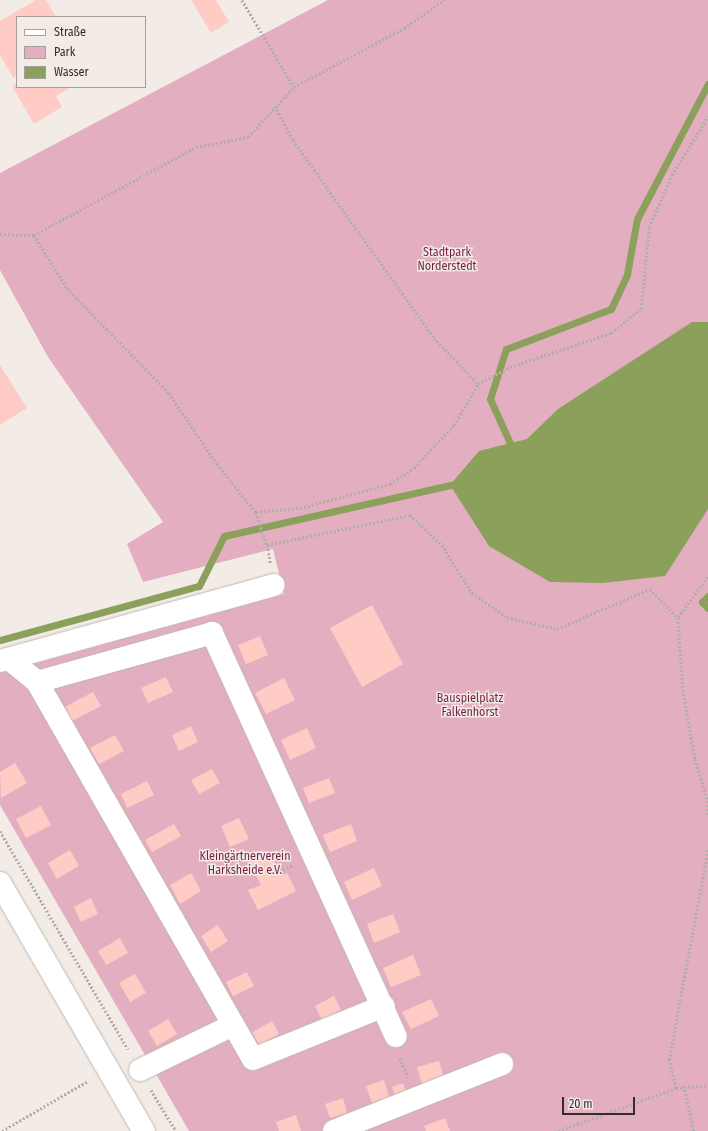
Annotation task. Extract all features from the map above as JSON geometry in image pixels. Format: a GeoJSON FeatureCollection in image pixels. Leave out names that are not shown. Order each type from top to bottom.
{"type":"FeatureCollection","features":[{"type":"Feature","properties":{"kind":"lane"},"geometry":{"type":"LineString","coordinates":[[4,660],[274,585]]}},
{"type":"Feature","properties":{"kind":"lane"},"geometry":{"type":"LineString","coordinates":[[37,682],[212,633],[384,1006],[396,1036]]}},
{"type":"Feature","properties":{"kind":"lane"},"geometry":{"type":"LineString","coordinates":[[4,660],[37,682],[253,1060],[384,1006]]}},
{"type":"Feature","properties":{"kind":"lane"},"geometry":{"type":"LineString","coordinates":[[0,883],[144,1131]]}},
{"type":"Feature","properties":{"kind":"lane"},"geometry":{"type":"LineString","coordinates":[[140,1070],[233,1025]]}},
{"type":"Feature","properties":{"kind":"lane"},"geometry":{"type":"LineString","coordinates":[[334,1131],[502,1064]]}},
{"type":"Feature","properties":{"kind":"path"},"geometry":{"type":"LineString","coordinates":[[242,0],[294,87]]}},
{"type":"Feature","properties":{"kind":"path"},"geometry":{"type":"LineString","coordinates":[[0,234],[34,235],[196,147],[248,137],[274,105],[294,87],[404,28],[444,0]]}},
{"type":"Feature","properties":{"kind":"path"},"geometry":{"type":"LineString","coordinates":[[274,105],[293,140],[434,338],[478,384]]}},
{"type":"Feature","properties":{"kind":"path"},"geometry":{"type":"LineString","coordinates":[[256,512],[300,508],[390,484],[414,468],[454,425],[478,384],[510,367],[611,333],[641,309],[649,227],[672,175],[708,116]]}},
{"type":"Feature","properties":{"kind":"path"},"geometry":{"type":"LineString","coordinates":[[34,235],[67,288],[169,393],[216,464],[256,512],[267,545],[270,563]]}},
{"type":"Feature","properties":{"kind":"path"},"geometry":{"type":"LineString","coordinates":[[267,545],[410,515],[442,545],[472,593],[507,617],[557,629],[650,589],[678,618],[683,690],[695,759],[708,801],[708,816]]}},
{"type":"Feature","properties":{"kind":"path"},"geometry":{"type":"LineString","coordinates":[[678,618],[708,577]]}},
{"type":"Feature","properties":{"kind":"path"},"geometry":{"type":"LineString","coordinates":[[0,831],[176,1131]]}},
{"type":"Feature","properties":{"kind":"path"},"geometry":{"type":"LineString","coordinates":[[676,1088],[669,1060],[708,850]]}},
{"type":"Feature","properties":{"kind":"path"},"geometry":{"type":"LineString","coordinates":[[396,1036],[394,1043],[417,1098]]}},
{"type":"Feature","properties":{"kind":"path"},"geometry":{"type":"LineString","coordinates":[[2,1131],[108,1068]]}},
{"type":"Feature","properties":{"kind":"path"},"geometry":{"type":"LineString","coordinates":[[558,1131],[676,1088],[684,1086],[708,1085]]}},
{"type":"Feature","properties":{"kind":"path"},"geometry":{"type":"LineString","coordinates":[[684,1086],[694,1131]]}},
{"type":"Feature","properties":{"kind":"green space","name":"Stadtpark Norderstedt"},"geometry":{"type":"Polygon","coordinates":[[[328,0],[708,0],[708,1131],[189,1131],[0,805],[0,673],[284,594],[273,549],[143,582],[127,544],[163,522],[48,357],[0,270],[0,173],[328,0]]]}},
{"type":"Feature","properties":{"kind":"water"},"geometry":{"type":"Polygon","coordinates":[[[692,322],[708,322],[708,509],[665,576],[603,583],[550,582],[489,546],[450,485],[479,451],[527,439],[558,409],[692,322]]]}},
{"type":"Feature","properties":{"kind":"building"},"geometry":{"type":"Polygon","coordinates":[[[36,0],[46,0],[55,16],[16,16],[16,76],[13,78],[0,55],[0,21],[36,0]]]}},
{"type":"Feature","properties":{"kind":"building"},"geometry":{"type":"Polygon","coordinates":[[[191,0],[216,0],[229,22],[211,33],[191,0]]]}},
{"type":"Feature","properties":{"kind":"building"},"geometry":{"type":"Polygon","coordinates":[[[16,84],[16,88],[70,88],[56,96],[62,107],[34,124],[12,86],[16,84]]]}},
{"type":"Feature","properties":{"kind":"building"},"geometry":{"type":"Polygon","coordinates":[[[0,365],[27,408],[0,425],[0,365]]]}},
{"type":"Feature","properties":{"kind":"building"},"geometry":{"type":"Polygon","coordinates":[[[372,605],[403,664],[362,687],[330,628],[372,605]]]}},
{"type":"Feature","properties":{"kind":"building"},"geometry":{"type":"Polygon","coordinates":[[[260,636],[268,655],[246,664],[238,645],[260,636]]]}},
{"type":"Feature","properties":{"kind":"building"},"geometry":{"type":"Polygon","coordinates":[[[166,677],[173,692],[148,703],[141,688],[166,677]]]}},
{"type":"Feature","properties":{"kind":"building"},"geometry":{"type":"Polygon","coordinates":[[[284,678],[295,700],[266,714],[255,693],[284,678]]]}},
{"type":"Feature","properties":{"kind":"building"},"geometry":{"type":"Polygon","coordinates":[[[93,692],[101,706],[72,721],[65,707],[93,692]]]}},
{"type":"Feature","properties":{"kind":"building"},"geometry":{"type":"Polygon","coordinates":[[[191,726],[198,742],[179,751],[172,735],[191,726]]]}},
{"type":"Feature","properties":{"kind":"building"},"geometry":{"type":"Polygon","coordinates":[[[307,728],[316,748],[290,760],[281,740],[307,728]]]}},
{"type":"Feature","properties":{"kind":"building"},"geometry":{"type":"Polygon","coordinates":[[[115,735],[124,751],[99,764],[90,748],[115,735]]]}},
{"type":"Feature","properties":{"kind":"building"},"geometry":{"type":"Polygon","coordinates":[[[15,763],[27,783],[1,798],[0,772],[15,763]]]}},
{"type":"Feature","properties":{"kind":"building"},"geometry":{"type":"Polygon","coordinates":[[[212,769],[220,783],[199,794],[191,780],[212,769]]]}},
{"type":"Feature","properties":{"kind":"building"},"geometry":{"type":"Polygon","coordinates":[[[329,778],[335,793],[309,803],[303,788],[329,778]]]}},
{"type":"Feature","properties":{"kind":"building"},"geometry":{"type":"Polygon","coordinates":[[[147,781],[154,795],[127,808],[121,794],[147,781]]]}},
{"type":"Feature","properties":{"kind":"building"},"geometry":{"type":"Polygon","coordinates":[[[41,806],[51,825],[26,838],[16,819],[41,806]]]}},
{"type":"Feature","properties":{"kind":"building"},"geometry":{"type":"Polygon","coordinates":[[[239,818],[249,839],[230,847],[221,826],[239,818]]]}},
{"type":"Feature","properties":{"kind":"building"},"geometry":{"type":"Polygon","coordinates":[[[174,824],[181,836],[152,852],[145,840],[174,824]]]}},
{"type":"Feature","properties":{"kind":"building"},"geometry":{"type":"Polygon","coordinates":[[[351,824],[357,841],[330,852],[323,835],[351,824]]]}},
{"type":"Feature","properties":{"kind":"building"},"geometry":{"type":"Polygon","coordinates":[[[70,850],[79,866],[57,879],[48,863],[70,850]]]}},
{"type":"Feature","properties":{"kind":"building"},"geometry":{"type":"Polygon","coordinates":[[[269,851],[281,876],[287,873],[296,891],[258,910],[248,890],[261,885],[249,861],[269,851]]]}},
{"type":"Feature","properties":{"kind":"building"},"geometry":{"type":"Polygon","coordinates":[[[374,868],[382,886],[352,900],[344,882],[374,868]]]}},
{"type":"Feature","properties":{"kind":"building"},"geometry":{"type":"Polygon","coordinates":[[[191,873],[201,891],[180,904],[170,885],[191,873]]]}},
{"type":"Feature","properties":{"kind":"building"},"geometry":{"type":"Polygon","coordinates":[[[91,898],[98,914],[81,922],[74,907],[91,898]]]}},
{"type":"Feature","properties":{"kind":"building"},"geometry":{"type":"Polygon","coordinates":[[[393,914],[400,932],[374,943],[367,924],[393,914]]]}},
{"type":"Feature","properties":{"kind":"building"},"geometry":{"type":"Polygon","coordinates":[[[218,925],[228,941],[211,952],[201,936],[218,925]]]}},
{"type":"Feature","properties":{"kind":"building"},"geometry":{"type":"Polygon","coordinates":[[[120,938],[128,953],[106,965],[98,951],[120,938]]]}},
{"type":"Feature","properties":{"kind":"building"},"geometry":{"type":"Polygon","coordinates":[[[413,955],[421,975],[391,987],[383,968],[413,955]]]}},
{"type":"Feature","properties":{"kind":"building"},"geometry":{"type":"Polygon","coordinates":[[[247,972],[254,986],[233,996],[226,982],[247,972]]]}},
{"type":"Feature","properties":{"kind":"building"},"geometry":{"type":"Polygon","coordinates":[[[135,974],[146,993],[130,1002],[119,983],[135,974]]]}},
{"type":"Feature","properties":{"kind":"building"},"geometry":{"type":"Polygon","coordinates":[[[334,996],[341,1010],[322,1020],[315,1006],[334,996]]]}},
{"type":"Feature","properties":{"kind":"building"},"geometry":{"type":"Polygon","coordinates":[[[431,999],[439,1016],[411,1029],[402,1012],[431,999]]]}},
{"type":"Feature","properties":{"kind":"building"},"geometry":{"type":"Polygon","coordinates":[[[168,1019],[177,1034],[157,1046],[148,1031],[168,1019]]]}},
{"type":"Feature","properties":{"kind":"building"},"geometry":{"type":"Polygon","coordinates":[[[272,1021],[279,1034],[259,1045],[252,1032],[272,1021]]]}},
{"type":"Feature","properties":{"kind":"building"},"geometry":{"type":"Polygon","coordinates":[[[439,1061],[444,1078],[422,1084],[417,1067],[439,1061]]]}},
{"type":"Feature","properties":{"kind":"building"},"geometry":{"type":"Polygon","coordinates":[[[384,1080],[389,1097],[372,1103],[366,1086],[384,1080]]]}},
{"type":"Feature","properties":{"kind":"building"},"geometry":{"type":"Polygon","coordinates":[[[403,1083],[406,1092],[395,1097],[392,1087],[403,1083]]]}},
{"type":"Feature","properties":{"kind":"building"},"geometry":{"type":"Polygon","coordinates":[[[343,1098],[347,1113],[330,1118],[325,1104],[343,1098]]]}},
{"type":"Feature","properties":{"kind":"building"},"geometry":{"type":"Polygon","coordinates":[[[296,1115],[301,1131],[279,1131],[276,1122],[296,1115]]]}},
{"type":"Feature","properties":{"kind":"building"},"geometry":{"type":"Polygon","coordinates":[[[445,1118],[450,1131],[426,1131],[424,1126],[445,1118]]]}},
{"type":"Feature","properties":{"kind":"waterway"},"geometry":{"type":"LineString","coordinates":[[510,443],[490,399],[506,349],[611,309],[627,274],[637,219],[708,84]]}},
{"type":"Feature","properties":{"kind":"waterway"},"geometry":{"type":"LineString","coordinates":[[0,640],[199,586],[224,536],[450,485]]}},
{"type":"Feature","properties":{"kind":"waterway"},"geometry":{"type":"LineString","coordinates":[[708,596],[702,602],[708,608]]}},
{"type":"Feature","properties":{"kind":"park label","name":"Bauspielplatz Falkenhorst"},"geometry":{"type":"Point","coordinates":[470,706]}},
{"type":"Feature","properties":{"kind":"park label","name":"Kleingärtnerverein Harksheide e.V."},"geometry":{"type":"Point","coordinates":[245,864]}}]}
